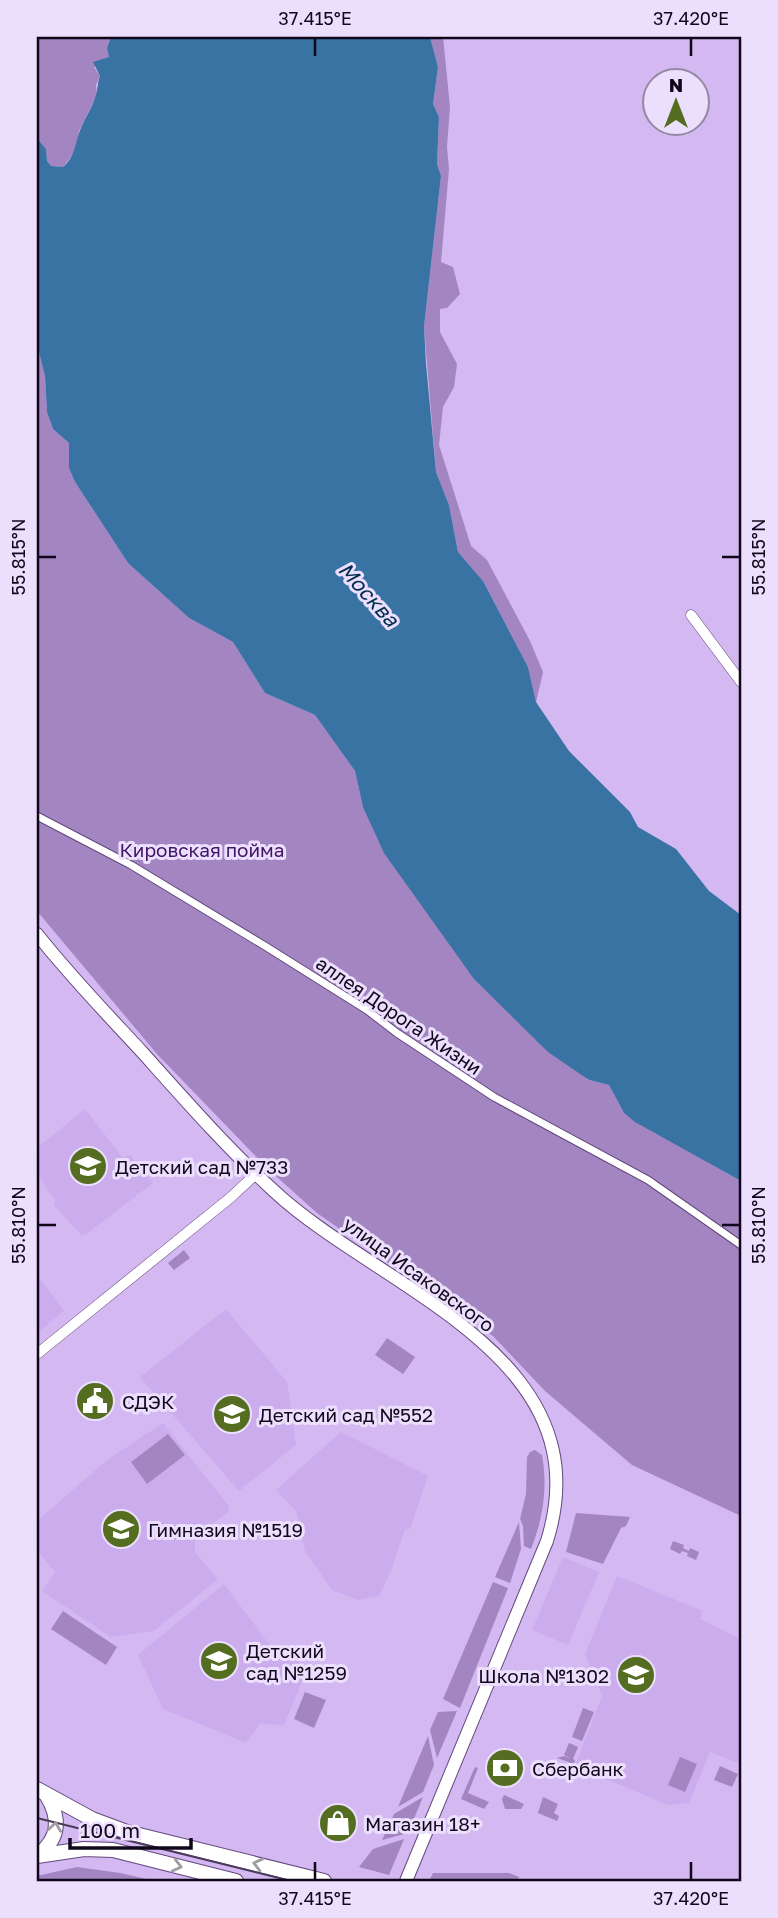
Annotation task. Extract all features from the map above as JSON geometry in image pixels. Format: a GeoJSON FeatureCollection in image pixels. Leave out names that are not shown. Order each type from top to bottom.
{"type":"FeatureCollection","features":[{"type":"Feature","properties":{"kind":"main road"},"geometry":{"type":"LineString","coordinates":[[37,1856],[47,1848],[57,1828],[55,1811],[42,1792]]}},
{"type":"Feature","properties":{"kind":"main road"},"geometry":{"type":"LineString","coordinates":[[42,1792],[92,1819],[127,1832],[324,1881]]}},
{"type":"Feature","properties":{"kind":"main road"},"geometry":{"type":"LineString","coordinates":[[37,1856],[85,1849],[113,1850],[236,1881]]}},
{"type":"Feature","properties":{"kind":"street"},"geometry":{"type":"LineString","coordinates":[[691,615],[741,682]]}},
{"type":"Feature","properties":{"kind":"street","name":"аллея Дорога Жизни"},"geometry":{"type":"LineString","coordinates":[[37,816],[131,865],[234,926],[367,1010],[494,1097],[648,1180],[741,1245]]}},
{"type":"Feature","properties":{"kind":"street","name":"улица Исаковского"},"geometry":{"type":"LineString","coordinates":[[37,934],[190,1105],[256,1174],[292,1206],[456,1321],[497,1355],[533,1399],[552,1443],[557,1493],[547,1542],[405,1881]]}},
{"type":"Feature","properties":{"kind":"street"},"geometry":{"type":"LineString","coordinates":[[37,1353],[230,1198],[256,1174]]}},
{"type":"Feature","properties":{"kind":"shaded area","name":"Детский сад №733"},"geometry":{"type":"Polygon","coordinates":[[[85,1109],[123,1158],[130,1155],[153,1183],[86,1234],[81,1235],[54,1205],[55,1200],[37,1174],[37,1148],[85,1109]]]}},
{"type":"Feature","properties":{"kind":"shaded area"},"geometry":{"type":"Polygon","coordinates":[[[37,1275],[64,1311],[37,1333],[37,1275]]]}},
{"type":"Feature","properties":{"kind":"shaded area","name":"Детский сад №552"},"geometry":{"type":"Polygon","coordinates":[[[226,1309],[287,1382],[296,1445],[239,1491],[140,1377],[226,1309]]]}},
{"type":"Feature","properties":{"kind":"shaded area","name":"Гимназия №1519"},"geometry":{"type":"Polygon","coordinates":[[[163,1423],[228,1505],[229,1511],[195,1537],[195,1552],[218,1579],[154,1631],[111,1637],[42,1591],[55,1572],[37,1550],[37,1521],[106,1461],[163,1423]]]}},
{"type":"Feature","properties":{"kind":"shaded area"},"geometry":{"type":"Polygon","coordinates":[[[341,1432],[428,1476],[410,1529],[405,1529],[391,1571],[379,1596],[358,1600],[332,1590],[305,1551],[296,1511],[276,1490],[341,1432]]]}},
{"type":"Feature","properties":{"kind":"shaded area"},"geometry":{"type":"Polygon","coordinates":[[[563,1557],[599,1572],[568,1645],[532,1630],[563,1557]]]}},
{"type":"Feature","properties":{"kind":"shaded area","name":"Школа №1302"},"geometry":{"type":"Polygon","coordinates":[[[617,1576],[703,1611],[700,1619],[741,1639],[741,1764],[710,1752],[689,1803],[668,1805],[575,1766],[602,1696],[585,1654],[617,1576]]]}},
{"type":"Feature","properties":{"kind":"shaded area","name":"Детский сад №1259"},"geometry":{"type":"Polygon","coordinates":[[[224,1584],[272,1648],[308,1667],[284,1725],[260,1724],[246,1743],[163,1709],[138,1655],[224,1584]]]}},
{"type":"Feature","properties":{"kind":"green space"},"geometry":{"type":"Polygon","coordinates":[[[37,37],[111,37],[107,48],[109,57],[94,67],[100,76],[96,85],[97,95],[79,131],[76,150],[63,167],[51,166],[47,161],[46,149],[37,138],[37,37]]]}},
{"type":"Feature","properties":{"kind":"green space"},"geometry":{"type":"Polygon","coordinates":[[[430,37],[443,37],[450,107],[447,147],[449,169],[441,262],[453,267],[460,294],[447,308],[440,309],[440,332],[457,364],[454,387],[443,407],[439,445],[471,546],[487,560],[530,641],[543,672],[536,702],[528,667],[483,581],[458,552],[449,505],[436,472],[424,326],[441,176],[437,164],[439,117],[433,104],[438,67],[430,37]]]}},
{"type":"Feature","properties":{"kind":"green space","name":"Кировская пойма"},"geometry":{"type":"Polygon","coordinates":[[[37,344],[45,376],[47,412],[53,429],[69,443],[69,468],[75,482],[128,563],[189,618],[233,642],[265,693],[315,715],[355,771],[363,807],[588,1080],[609,1085],[624,1113],[635,1121],[741,1181],[741,1516],[632,1465],[545,1391],[493,1336],[317,1213],[268,1169],[157,1054],[37,911],[37,344]]]}},
{"type":"Feature","properties":{"kind":"green space"},"geometry":{"type":"Polygon","coordinates":[[[184,1250],[190,1258],[174,1270],[168,1263],[184,1250]]]}},
{"type":"Feature","properties":{"kind":"green space"},"geometry":{"type":"Polygon","coordinates":[[[387,1338],[415,1357],[403,1374],[375,1355],[387,1338]]]}},
{"type":"Feature","properties":{"kind":"green space"},"geometry":{"type":"Polygon","coordinates":[[[168,1434],[185,1455],[147,1484],[131,1462],[168,1434]]]}},
{"type":"Feature","properties":{"kind":"green space"},"geometry":{"type":"Polygon","coordinates":[[[535,1450],[542,1455],[544,1491],[539,1526],[531,1549],[524,1546],[520,1519],[526,1494],[527,1457],[535,1450]]]}},
{"type":"Feature","properties":{"kind":"green space"},"geometry":{"type":"Polygon","coordinates":[[[576,1513],[630,1517],[626,1526],[621,1528],[603,1564],[566,1552],[576,1513]]]}},
{"type":"Feature","properties":{"kind":"green space"},"geometry":{"type":"Polygon","coordinates":[[[519,1522],[521,1549],[510,1583],[495,1577],[519,1522]]]}},
{"type":"Feature","properties":{"kind":"green space"},"geometry":{"type":"Polygon","coordinates":[[[673,1541],[684,1545],[683,1548],[689,1551],[690,1548],[699,1552],[696,1560],[687,1556],[688,1553],[682,1551],[680,1554],[670,1549],[673,1541]]]}},
{"type":"Feature","properties":{"kind":"green space"},"geometry":{"type":"Polygon","coordinates":[[[493,1582],[508,1588],[460,1708],[443,1699],[493,1582]]]}},
{"type":"Feature","properties":{"kind":"green space"},"geometry":{"type":"Polygon","coordinates":[[[63,1611],[117,1647],[106,1665],[51,1629],[63,1611]]]}},
{"type":"Feature","properties":{"kind":"green space"},"geometry":{"type":"Polygon","coordinates":[[[305,1692],[326,1700],[314,1728],[294,1719],[305,1692]]]}},
{"type":"Feature","properties":{"kind":"green space"},"geometry":{"type":"Polygon","coordinates":[[[583,1708],[594,1712],[582,1741],[572,1737],[583,1708]]]}},
{"type":"Feature","properties":{"kind":"green space"},"geometry":{"type":"Polygon","coordinates":[[[457,1711],[437,1758],[430,1730],[438,1712],[457,1711]]]}},
{"type":"Feature","properties":{"kind":"green space"},"geometry":{"type":"Polygon","coordinates":[[[428,1736],[434,1765],[423,1792],[398,1807],[428,1736]]]}},
{"type":"Feature","properties":{"kind":"green space"},"geometry":{"type":"Polygon","coordinates":[[[569,1743],[578,1747],[573,1759],[574,1764],[557,1758],[570,1758],[564,1755],[569,1743]]]}},
{"type":"Feature","properties":{"kind":"green space"},"geometry":{"type":"Polygon","coordinates":[[[680,1757],[697,1764],[685,1792],[668,1785],[680,1757]]]}},
{"type":"Feature","properties":{"kind":"green space"},"geometry":{"type":"Polygon","coordinates":[[[720,1766],[738,1774],[732,1787],[714,1780],[720,1766]]]}},
{"type":"Feature","properties":{"kind":"green space"},"geometry":{"type":"Polygon","coordinates":[[[475,1767],[478,1768],[468,1793],[489,1802],[484,1809],[461,1799],[475,1767]]]}},
{"type":"Feature","properties":{"kind":"green space"},"geometry":{"type":"Polygon","coordinates":[[[504,1795],[524,1804],[521,1809],[505,1809],[502,1799],[504,1795]]]}},
{"type":"Feature","properties":{"kind":"green space"},"geometry":{"type":"Polygon","coordinates":[[[423,1797],[408,1833],[382,1840],[394,1814],[423,1797]]]}},
{"type":"Feature","properties":{"kind":"green space"},"geometry":{"type":"Polygon","coordinates":[[[543,1797],[558,1804],[554,1813],[559,1816],[557,1821],[538,1813],[543,1797]]]}},
{"type":"Feature","properties":{"kind":"green space"},"geometry":{"type":"Polygon","coordinates":[[[404,1839],[389,1875],[359,1867],[373,1849],[404,1839]]]}},
{"type":"Feature","properties":{"kind":"green space"},"geometry":{"type":"Polygon","coordinates":[[[77,1867],[155,1881],[37,1881],[37,1876],[77,1867]]]}},
{"type":"Feature","properties":{"kind":"green space"},"geometry":{"type":"Polygon","coordinates":[[[433,1873],[509,1873],[519,1877],[517,1881],[429,1881],[433,1873]]]}},
{"type":"Feature","properties":{"kind":"water","name":"Москва"},"geometry":{"type":"Polygon","coordinates":[[[111,37],[430,37],[438,67],[433,104],[439,117],[437,164],[441,176],[424,326],[436,472],[449,505],[458,552],[483,581],[528,667],[536,702],[569,751],[630,812],[638,827],[676,849],[709,891],[741,915],[741,1181],[635,1122],[624,1113],[609,1085],[589,1080],[548,1052],[474,979],[384,853],[363,807],[355,771],[315,715],[265,693],[233,642],[189,618],[128,563],[75,482],[69,468],[69,443],[53,429],[47,412],[45,376],[37,344],[37,138],[46,149],[47,161],[51,166],[63,167],[67,163],[96,95],[100,76],[93,62],[109,57],[107,48],[111,37]]]}},
{"type":"Feature","properties":{"kind":"tram line"},"geometry":{"type":"LineString","coordinates":[[37,1818],[291,1881]]}},
{"type":"Feature","properties":{"kind":"place","name":"Детский сад №733"},"geometry":{"type":"Point","coordinates":[88,1166]}},
{"type":"Feature","properties":{"kind":"place","name":"СДЭК"},"geometry":{"type":"Point","coordinates":[95,1401]}},
{"type":"Feature","properties":{"kind":"place","name":"Детский сад №552"},"geometry":{"type":"Point","coordinates":[232,1414]}},
{"type":"Feature","properties":{"kind":"place","name":"Гимназия №1519"},"geometry":{"type":"Point","coordinates":[121,1529]}},
{"type":"Feature","properties":{"kind":"place","name":"Детский сад №1259"},"geometry":{"type":"Point","coordinates":[219,1661]}},
{"type":"Feature","properties":{"kind":"place","name":"Школа №1302"},"geometry":{"type":"Point","coordinates":[636,1675]}},
{"type":"Feature","properties":{"kind":"place","name":"Сбербанк"},"geometry":{"type":"Point","coordinates":[505,1768]}},
{"type":"Feature","properties":{"kind":"place","name":"Магазин 18+"},"geometry":{"type":"Point","coordinates":[338,1823]}}]}
